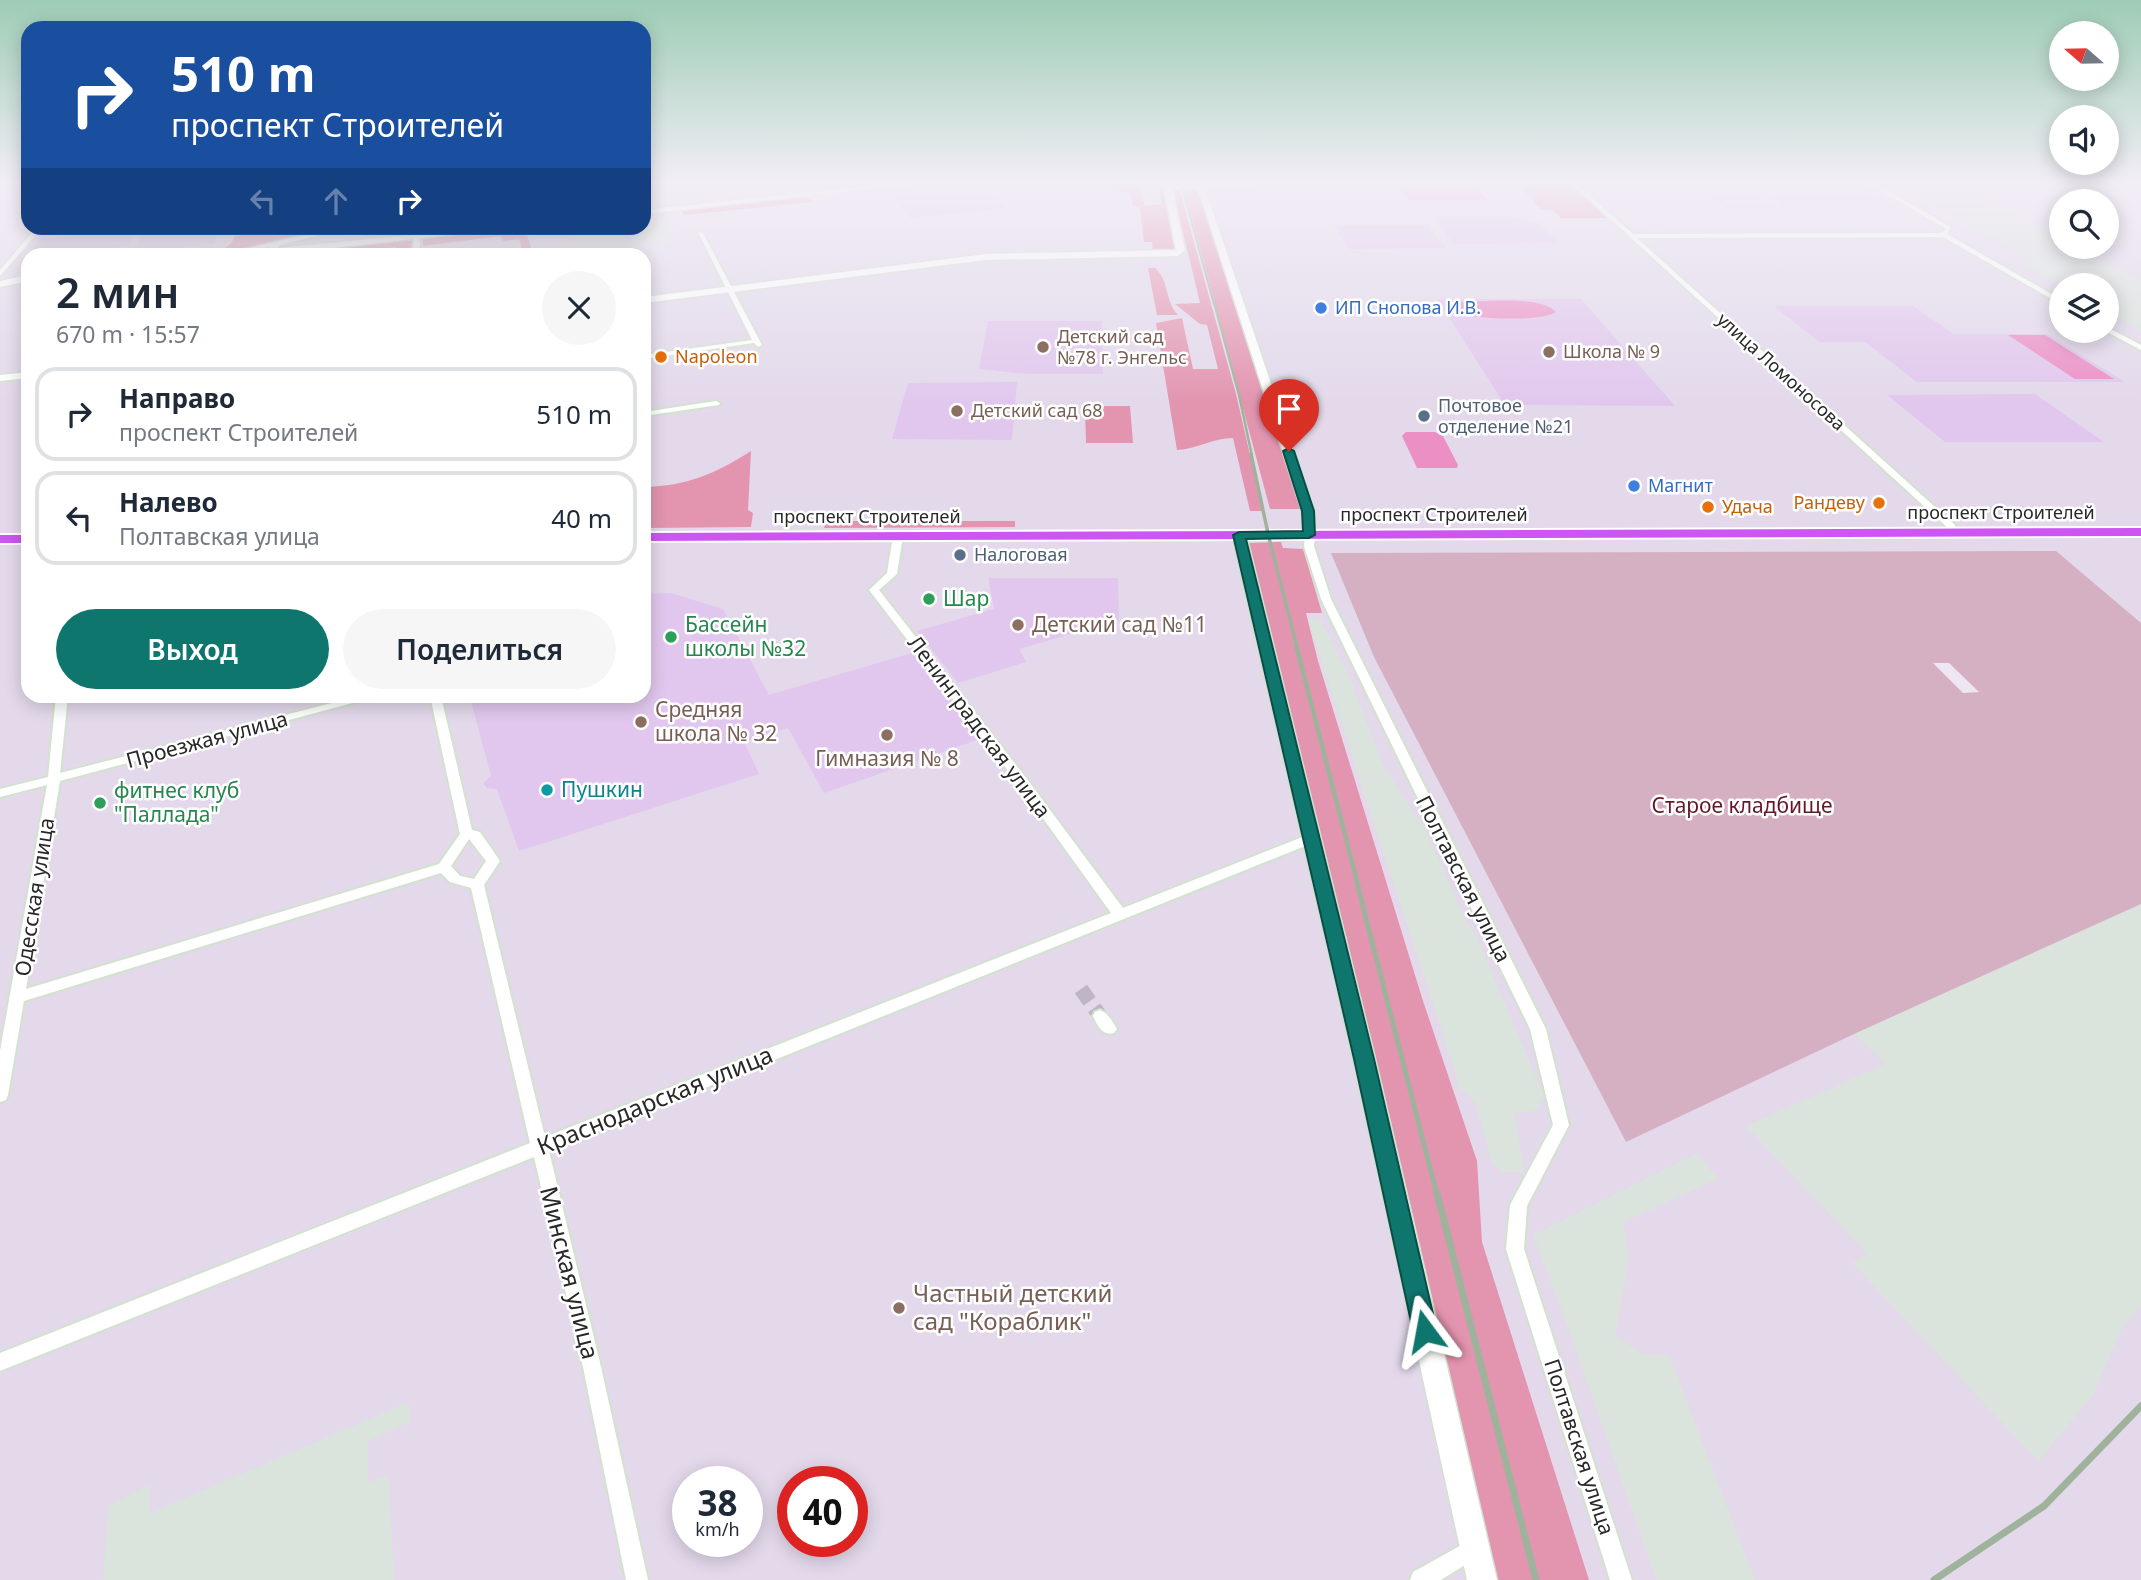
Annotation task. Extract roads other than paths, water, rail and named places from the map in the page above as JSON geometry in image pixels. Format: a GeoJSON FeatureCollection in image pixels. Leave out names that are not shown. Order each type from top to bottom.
{"type":"FeatureCollection","features":[{"type":"Feature","properties":{"kind":"main road","name":"проспект Строителей"},"geometry":{"type":"LineString","coordinates":[[1955,530],[2141,526]]}},
{"type":"Feature","properties":{"kind":"main road","name":"проспект Строителей"},"geometry":{"type":"LineString","coordinates":[[651,531],[2141,532]]}},
{"type":"Feature","properties":{"kind":"main road","name":"проспект Строителей"},"geometry":{"type":"LineString","coordinates":[[651,537],[1238,532]]}},
{"type":"Feature","properties":{"kind":"main road"},"geometry":{"type":"LineString","coordinates":[[0,533],[21,533]]}},
{"type":"Feature","properties":{"kind":"main road"},"geometry":{"type":"LineString","coordinates":[[0,540],[21,539]]}},
{"type":"Feature","properties":{"kind":"street"},"geometry":{"type":"LineString","coordinates":[[0,274],[15,257]]}},
{"type":"Feature","properties":{"kind":"street"},"geometry":{"type":"LineString","coordinates":[[651,356],[757,343],[711,257]]}},
{"type":"Feature","properties":{"kind":"street"},"geometry":{"type":"LineString","coordinates":[[651,299],[999,257]]}},
{"type":"Feature","properties":{"kind":"street","name":"Полтавская улица"},"geometry":{"type":"LineString","coordinates":[[1224,257],[1301,488],[1310,532],[1309,546],[1326,599],[1352,657],[1538,1029],[1562,1125],[1519,1205],[1515,1249],[1621,1580]]}},
{"type":"Feature","properties":{"kind":"street","name":"улица Ломоносова"},"geometry":{"type":"LineString","coordinates":[[1653,257],[1955,530]]}},
{"type":"Feature","properties":{"kind":"street"},"geometry":{"type":"LineString","coordinates":[[1982,257],[2049,296]]}},
{"type":"Feature","properties":{"kind":"street"},"geometry":{"type":"LineString","coordinates":[[0,284],[21,280]]}},
{"type":"Feature","properties":{"kind":"street"},"geometry":{"type":"LineString","coordinates":[[2119,336],[2141,348]]}},
{"type":"Feature","properties":{"kind":"street"},"geometry":{"type":"LineString","coordinates":[[0,378],[21,376]]}},
{"type":"Feature","properties":{"kind":"street"},"geometry":{"type":"LineString","coordinates":[[651,413],[716,403]]}},
{"type":"Feature","properties":{"kind":"street"},"geometry":{"type":"LineString","coordinates":[[1238,532],[1367,1072],[1482,1580]]}},
{"type":"Feature","properties":{"kind":"street","name":"Ленинградская улица"},"geometry":{"type":"LineString","coordinates":[[898,536],[892,574],[874,590],[990,738],[1120,915]]}},
{"type":"Feature","properties":{"kind":"street","name":"Одесская улица"},"geometry":{"type":"LineString","coordinates":[[0,1095],[54,779],[61,703]]}},
{"type":"Feature","properties":{"kind":"street","name":"Проезжая улица"},"geometry":{"type":"LineString","coordinates":[[0,793],[347,703]]}},
{"type":"Feature","properties":{"kind":"street"},"geometry":{"type":"LineString","coordinates":[[18,997],[444,867],[466,834],[437,703]]}},
{"type":"Feature","properties":{"kind":"street"},"geometry":{"type":"LineString","coordinates":[[444,867],[455,879],[477,885],[493,861],[475,835],[466,834]]}},
{"type":"Feature","properties":{"kind":"street","name":"Краснодарская улица"},"geometry":{"type":"LineString","coordinates":[[0,1362],[1310,839]]}},
{"type":"Feature","properties":{"kind":"street","name":"Минская улица"},"geometry":{"type":"LineString","coordinates":[[477,885],[592,1367],[637,1580]]}},
{"type":"Feature","properties":{"kind":"street"},"geometry":{"type":"LineString","coordinates":[[1100,1016],[1109,1029]]}},
{"type":"Feature","properties":{"kind":"street"},"geometry":{"type":"LineString","coordinates":[[1420,1580],[1474,1548]]}},
{"type":"Feature","properties":{"kind":"tunnel"},"geometry":{"type":"LineString","coordinates":[[1081,989],[1100,1016]]}},
{"type":"Feature","properties":{"kind":"railway"},"geometry":{"type":"LineString","coordinates":[[1201,257],[1214,304]]}},
{"type":"Feature","properties":{"kind":"railway"},"geometry":{"type":"LineString","coordinates":[[1214,302],[1252,456]]}},
{"type":"Feature","properties":{"kind":"railway"},"geometry":{"type":"LineString","coordinates":[[1251,454],[1297,647]]}},
{"type":"Feature","properties":{"kind":"railway"},"geometry":{"type":"LineString","coordinates":[[1296,645],[1359,889]]}},
{"type":"Feature","properties":{"kind":"railway"},"geometry":{"type":"LineString","coordinates":[[1358,887],[1437,1195]]}},
{"type":"Feature","properties":{"kind":"railway"},"geometry":{"type":"LineString","coordinates":[[1437,1193],[1536,1580]]}},
{"type":"Feature","properties":{"kind":"railway"},"geometry":{"type":"LineString","coordinates":[[1934,1580],[2044,1506],[2141,1406]]}},
{"type":"Feature","properties":{"kind":"place","name":"ИП Снопова И.В."},"geometry":{"type":"Point","coordinates":[1321,308]}},
{"type":"Feature","properties":{"kind":"place","name":"Детский сад №78 г. Энгельс"},"geometry":{"type":"Point","coordinates":[1043,347]}},
{"type":"Feature","properties":{"kind":"place","name":"Школа № 9"},"geometry":{"type":"Point","coordinates":[1549,352]}},
{"type":"Feature","properties":{"kind":"place","name":"Napoleon"},"geometry":{"type":"Point","coordinates":[661,357]}},
{"type":"Feature","properties":{"kind":"place","name":"Детский сад 68"},"geometry":{"type":"Point","coordinates":[957,411]}},
{"type":"Feature","properties":{"kind":"place","name":"Почтовое отделение №21"},"geometry":{"type":"Point","coordinates":[1424,416]}},
{"type":"Feature","properties":{"kind":"place","name":"Магнит"},"geometry":{"type":"Point","coordinates":[1634,486]}},
{"type":"Feature","properties":{"kind":"place","name":"Рандеву"},"geometry":{"type":"Point","coordinates":[1879,503]}},
{"type":"Feature","properties":{"kind":"place","name":"Удача"},"geometry":{"type":"Point","coordinates":[1708,507]}},
{"type":"Feature","properties":{"kind":"place","name":"Налоговая"},"geometry":{"type":"Point","coordinates":[960,555]}},
{"type":"Feature","properties":{"kind":"place","name":"Шар"},"geometry":{"type":"Point","coordinates":[929,599]}},
{"type":"Feature","properties":{"kind":"place","name":"Детский сад №11"},"geometry":{"type":"Point","coordinates":[1018,625]}},
{"type":"Feature","properties":{"kind":"place","name":"Бассейн школы №32"},"geometry":{"type":"Point","coordinates":[671,637]}},
{"type":"Feature","properties":{"kind":"place","name":"Средняя школа № 32"},"geometry":{"type":"Point","coordinates":[641,722]}},
{"type":"Feature","properties":{"kind":"place","name":"Гимназия № 8"},"geometry":{"type":"Point","coordinates":[887,735]}},
{"type":"Feature","properties":{"kind":"place","name":"Пушкин"},"geometry":{"type":"Point","coordinates":[547,790]}},
{"type":"Feature","properties":{"kind":"place","name":"фитнес клуб \"Паллада\""},"geometry":{"type":"Point","coordinates":[100,803]}},
{"type":"Feature","properties":{"kind":"place","name":"Частный детский сад \"Кораблик\""},"geometry":{"type":"Point","coordinates":[899,1308]}},
{"type":"Feature","properties":{"kind":"park label","name":"Старое кладбище"},"geometry":{"type":"Point","coordinates":[1742,806]}}]}
